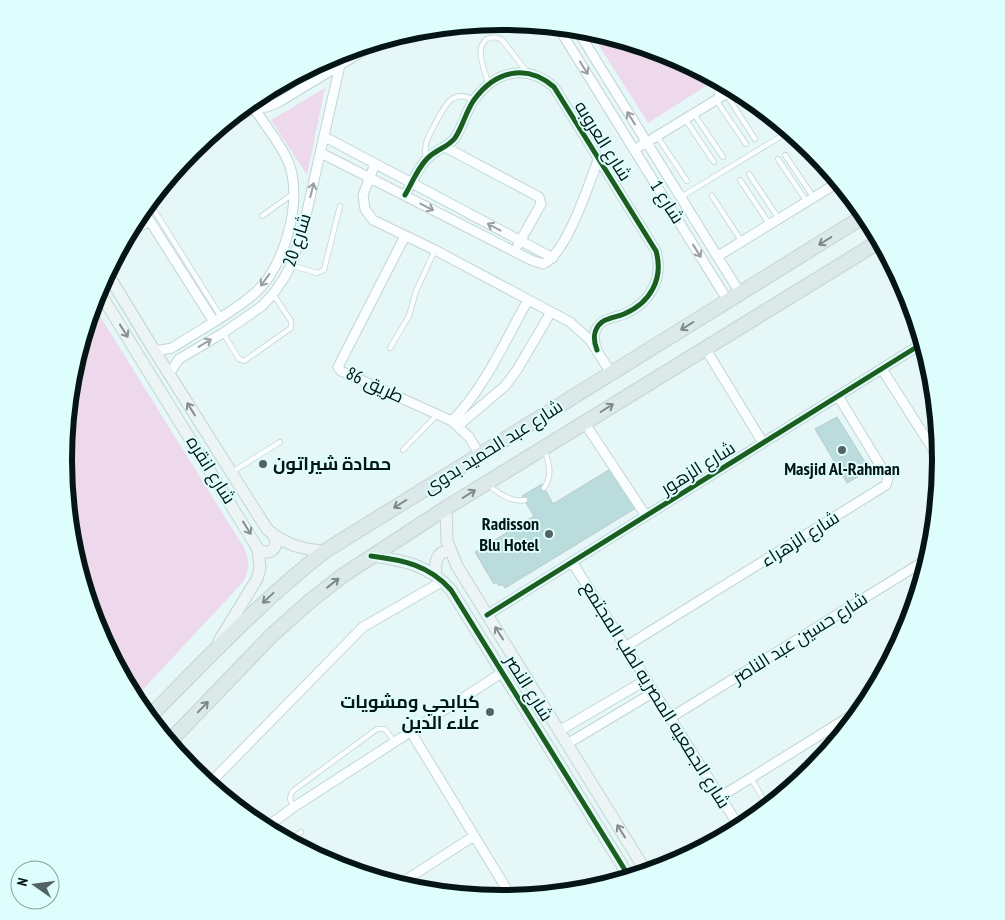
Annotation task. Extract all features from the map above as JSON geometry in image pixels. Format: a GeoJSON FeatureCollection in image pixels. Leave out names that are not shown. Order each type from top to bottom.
{"type":"FeatureCollection","features":[{"type":"Feature","properties":{"kind":"main road","name":"شارع عبد الحميد بدوى"},"geometry":{"type":"LineString","coordinates":[[154,712],[274,593],[325,551],[859,219]]}},
{"type":"Feature","properties":{"kind":"main road","name":"شارع عبد الحميد بدوى"},"geometry":{"type":"LineString","coordinates":[[174,737],[271,636],[309,602],[371,556],[485,483],[875,244]]}},
{"type":"Feature","properties":{"kind":"street","name":"شارع 1"},"geometry":{"type":"LineString","coordinates":[[563,35],[634,150],[734,297]]}},
{"type":"Feature","properties":{"kind":"street","name":"شارع 1"},"geometry":{"type":"LineString","coordinates":[[581,37],[718,256],[734,297]]}},
{"type":"Feature","properties":{"kind":"street"},"geometry":{"type":"LineString","coordinates":[[256,108],[273,105],[353,57]]}},
{"type":"Feature","properties":{"kind":"street","name":"شارع 20"},"geometry":{"type":"LineString","coordinates":[[169,374],[178,359],[254,313],[274,294],[291,265],[303,229],[340,65]]}},
{"type":"Feature","properties":{"kind":"street"},"geometry":{"type":"LineString","coordinates":[[406,195],[426,159],[455,138],[474,100],[488,86],[506,75],[516,72],[527,72]]}},
{"type":"Feature","properties":{"kind":"street","name":"شارع العروبه"},"geometry":{"type":"LineString","coordinates":[[527,72],[537,75],[554,87],[656,251],[659,270],[654,287],[643,302],[627,313],[601,323],[596,328],[594,343],[598,350]]}},
{"type":"Feature","properties":{"kind":"street"},"geometry":{"type":"LineString","coordinates":[[634,150],[726,94]]}},
{"type":"Feature","properties":{"kind":"street","name":"شارع 20"},"geometry":{"type":"LineString","coordinates":[[154,350],[172,348],[256,292],[268,278],[276,262],[290,225],[294,193],[292,173],[287,159],[255,109]]}},
{"type":"Feature","properties":{"kind":"street"},"geometry":{"type":"LineString","coordinates":[[325,138],[553,258]]}},
{"type":"Feature","properties":{"kind":"street"},"geometry":{"type":"LineString","coordinates":[[445,147],[540,196],[540,206],[515,252]]}},
{"type":"Feature","properties":{"kind":"street"},"geometry":{"type":"LineString","coordinates":[[321,153],[531,260],[543,264],[553,258],[566,238],[598,160]]}},
{"type":"Feature","properties":{"kind":"street"},"geometry":{"type":"LineString","coordinates":[[375,164],[363,195],[363,202],[368,215],[373,220],[435,250],[578,328],[598,350],[611,373]]}},
{"type":"Feature","properties":{"kind":"street"},"geometry":{"type":"LineString","coordinates":[[718,256],[834,185]]}},
{"type":"Feature","properties":{"kind":"street"},"geometry":{"type":"LineString","coordinates":[[148,217],[217,319]]}},
{"type":"Feature","properties":{"kind":"street"},"geometry":{"type":"LineString","coordinates":[[143,225],[150,221]]}},
{"type":"Feature","properties":{"kind":"street"},"geometry":{"type":"LineString","coordinates":[[290,225],[303,229]]}},
{"type":"Feature","properties":{"kind":"street","name":"طريق 86"},"geometry":{"type":"LineString","coordinates":[[405,236],[338,363],[338,367],[341,371],[456,423],[470,437],[480,455]]}},
{"type":"Feature","properties":{"kind":"street","name":"شارع انقره"},"geometry":{"type":"LineString","coordinates":[[112,280],[262,522],[274,536],[297,547],[325,551]]}},
{"type":"Feature","properties":{"kind":"street","name":"شارع انقره"},"geometry":{"type":"LineString","coordinates":[[104,299],[258,548]]}},
{"type":"Feature","properties":{"kind":"street"},"geometry":{"type":"LineString","coordinates":[[456,423],[477,391],[528,300]]}},
{"type":"Feature","properties":{"kind":"street"},"geometry":{"type":"LineString","coordinates":[[456,423],[505,386],[517,370],[551,312]]}},
{"type":"Feature","properties":{"kind":"street","name":"شارع الزهور"},"geometry":{"type":"LineString","coordinates":[[488,615],[917,347]]}},
{"type":"Feature","properties":{"kind":"street"},"geometry":{"type":"LineString","coordinates":[[705,348],[763,443]]}},
{"type":"Feature","properties":{"kind":"street"},"geometry":{"type":"LineString","coordinates":[[882,369],[932,448]]}},
{"type":"Feature","properties":{"kind":"street","name":"شارع الزهراء"},"geometry":{"type":"LineString","coordinates":[[625,647],[886,485],[888,478],[838,396]]}},
{"type":"Feature","properties":{"kind":"street"},"geometry":{"type":"LineString","coordinates":[[584,422],[646,516]]}},
{"type":"Feature","properties":{"kind":"street","name":"شارع النصر"},"geometry":{"type":"LineString","coordinates":[[446,508],[446,531],[450,550],[457,566],[643,866]]}},
{"type":"Feature","properties":{"kind":"street"},"geometry":{"type":"LineString","coordinates":[[258,548],[262,552],[272,550],[276,546],[274,536]]}},
{"type":"Feature","properties":{"kind":"street"},"geometry":{"type":"LineString","coordinates":[[210,656],[257,579],[260,568],[258,548]]}},
{"type":"Feature","properties":{"kind":"street"},"geometry":{"type":"LineString","coordinates":[[214,779],[363,627],[439,578],[436,559],[442,552],[450,550]]}},
{"type":"Feature","properties":{"kind":"street","name":"شارع النصر"},"geometry":{"type":"LineString","coordinates":[[371,556],[407,561],[427,570],[439,578],[457,598],[626,871]]}},
{"type":"Feature","properties":{"kind":"street","name":"شارع الجمعيه المصريه لطب المجتمع"},"geometry":{"type":"LineString","coordinates":[[572,562],[736,821]]}},
{"type":"Feature","properties":{"kind":"street","name":"شارع حسين عبد الناصر"},"geometry":{"type":"LineString","coordinates":[[670,718],[920,564]]}},
{"type":"Feature","properties":{"kind":"street"},"geometry":{"type":"LineString","coordinates":[[272,823],[503,672]]}},
{"type":"Feature","properties":{"kind":"street"},"geometry":{"type":"LineString","coordinates":[[559,731],[646,680]]}},
{"type":"Feature","properties":{"kind":"street"},"geometry":{"type":"LineString","coordinates":[[567,744],[654,692]]}},
{"type":"Feature","properties":{"kind":"street"},"geometry":{"type":"LineString","coordinates":[[720,797],[847,718]]}},
{"type":"Feature","properties":{"kind":"street"},"geometry":{"type":"LineString","coordinates":[[411,732],[507,890]]}},
{"type":"Feature","properties":{"kind":"street"},"geometry":{"type":"LineString","coordinates":[[406,879],[474,836]]}},
{"type":"Feature","properties":{"kind":"lane"},"geometry":{"type":"LineString","coordinates":[[488,86],[480,54],[483,44],[492,37],[498,37],[502,40],[527,72]]}},
{"type":"Feature","properties":{"kind":"lane"},"geometry":{"type":"LineString","coordinates":[[718,88],[716,100],[746,144]]}},
{"type":"Feature","properties":{"kind":"lane"},"geometry":{"type":"LineString","coordinates":[[726,94],[755,138]]}},
{"type":"Feature","properties":{"kind":"lane"},"geometry":{"type":"LineString","coordinates":[[426,159],[427,137],[446,103],[460,96],[474,100]]}},
{"type":"Feature","properties":{"kind":"lane"},"geometry":{"type":"LineString","coordinates":[[694,114],[723,157]]}},
{"type":"Feature","properties":{"kind":"lane"},"geometry":{"type":"LineString","coordinates":[[685,119],[714,162]]}},
{"type":"Feature","properties":{"kind":"lane"},"geometry":{"type":"LineString","coordinates":[[681,197],[783,135]]}},
{"type":"Feature","properties":{"kind":"lane"},"geometry":{"type":"LineString","coordinates":[[657,136],[687,181]]}},
{"type":"Feature","properties":{"kind":"lane"},"geometry":{"type":"LineString","coordinates":[[785,155],[811,200]]}},
{"type":"Feature","properties":{"kind":"lane"},"geometry":{"type":"LineString","coordinates":[[778,159],[811,200]]}},
{"type":"Feature","properties":{"kind":"lane"},"geometry":{"type":"LineString","coordinates":[[749,174],[779,219]]}},
{"type":"Feature","properties":{"kind":"lane"},"geometry":{"type":"LineString","coordinates":[[740,180],[770,225]]}},
{"type":"Feature","properties":{"kind":"lane"},"geometry":{"type":"LineString","coordinates":[[262,216],[294,193]]}},
{"type":"Feature","properties":{"kind":"lane"},"geometry":{"type":"LineString","coordinates":[[712,196],[742,242]]}},
{"type":"Feature","properties":{"kind":"lane"},"geometry":{"type":"LineString","coordinates":[[291,265],[317,273],[324,270],[340,206]]}},
{"type":"Feature","properties":{"kind":"lane"},"geometry":{"type":"LineString","coordinates":[[153,209],[217,319]]}},
{"type":"Feature","properties":{"kind":"lane"},"geometry":{"type":"LineString","coordinates":[[390,348],[409,316],[416,291],[435,250]]}},
{"type":"Feature","properties":{"kind":"lane"},"geometry":{"type":"LineString","coordinates":[[223,333],[239,359],[244,361],[291,328],[291,321],[274,294]]}},
{"type":"Feature","properties":{"kind":"lane"},"geometry":{"type":"LineString","coordinates":[[403,450],[438,414]]}},
{"type":"Feature","properties":{"kind":"lane"},"geometry":{"type":"LineString","coordinates":[[231,473],[280,442]]}},
{"type":"Feature","properties":{"kind":"lane"},"geometry":{"type":"LineString","coordinates":[[544,447],[550,469],[548,482],[544,488]]}},
{"type":"Feature","properties":{"kind":"lane"},"geometry":{"type":"LineString","coordinates":[[485,483],[507,498],[520,501],[525,500]]}},
{"type":"Feature","properties":{"kind":"lane"},"geometry":{"type":"LineString","coordinates":[[294,807],[290,796],[294,790],[377,730],[385,729],[395,742]]}},
{"type":"Feature","properties":{"kind":"lane"},"geometry":{"type":"LineString","coordinates":[[751,778],[764,801]]}},
{"type":"Feature","properties":{"kind":"lane"},"geometry":{"type":"LineString","coordinates":[[295,837],[302,832]]}},
{"type":"Feature","properties":{"kind":"shaded area"},"geometry":{"type":"Polygon","coordinates":[[[596,40],[641,53],[693,74],[707,82],[706,86],[648,123],[596,40]]]}},
{"type":"Feature","properties":{"kind":"shaded area"},"geometry":{"type":"Polygon","coordinates":[[[325,88],[307,175],[271,120],[325,88]]]}},
{"type":"Feature","properties":{"kind":"shaded area"},"geometry":{"type":"Polygon","coordinates":[[[98,313],[243,546],[248,564],[243,582],[141,692],[117,650],[95,598],[87,571],[76,516],[72,460],[76,404],[87,349],[98,313]]]}},
{"type":"Feature","properties":{"kind":"building","name":"Masjid Al-Rahman"},"geometry":{"type":"Polygon","coordinates":[[[837,417],[870,470],[847,483],[815,429],[837,417]]]}},
{"type":"Feature","properties":{"kind":"building","name":"Radisson Blu Hotel"},"geometry":{"type":"Polygon","coordinates":[[[612,468],[636,508],[505,588],[502,584],[499,586],[497,582],[494,584],[475,552],[534,516],[522,496],[542,484],[553,504],[612,468]]]}},
{"type":"Feature","properties":{"kind":"cycle path"},"geometry":{"type":"LineString","coordinates":[[405,195],[426,160],[455,138],[474,100],[491,82],[511,74],[522,73],[543,79],[554,87],[656,251],[658,261],[656,280],[648,297],[633,309],[599,325],[595,331],[594,339],[597,350]]}},
{"type":"Feature","properties":{"kind":"cycle path"},"geometry":{"type":"LineString","coordinates":[[487,615],[917,347]]}},
{"type":"Feature","properties":{"kind":"cycle path"},"geometry":{"type":"LineString","coordinates":[[371,556],[394,559],[415,565],[434,575],[451,590],[626,871]]}},
{"type":"Feature","properties":{"kind":"place","name":"Masjid Al-Rahman"},"geometry":{"type":"Point","coordinates":[842,450]}},
{"type":"Feature","properties":{"kind":"place","name":"حمادة شيراتون"},"geometry":{"type":"Point","coordinates":[263,464]}},
{"type":"Feature","properties":{"kind":"place","name":"Radisson Blu Hotel"},"geometry":{"type":"Point","coordinates":[549,534]}},
{"type":"Feature","properties":{"kind":"place","name":"كبابجي ومشويات علاء الدين"},"geometry":{"type":"Point","coordinates":[490,712]}}]}
